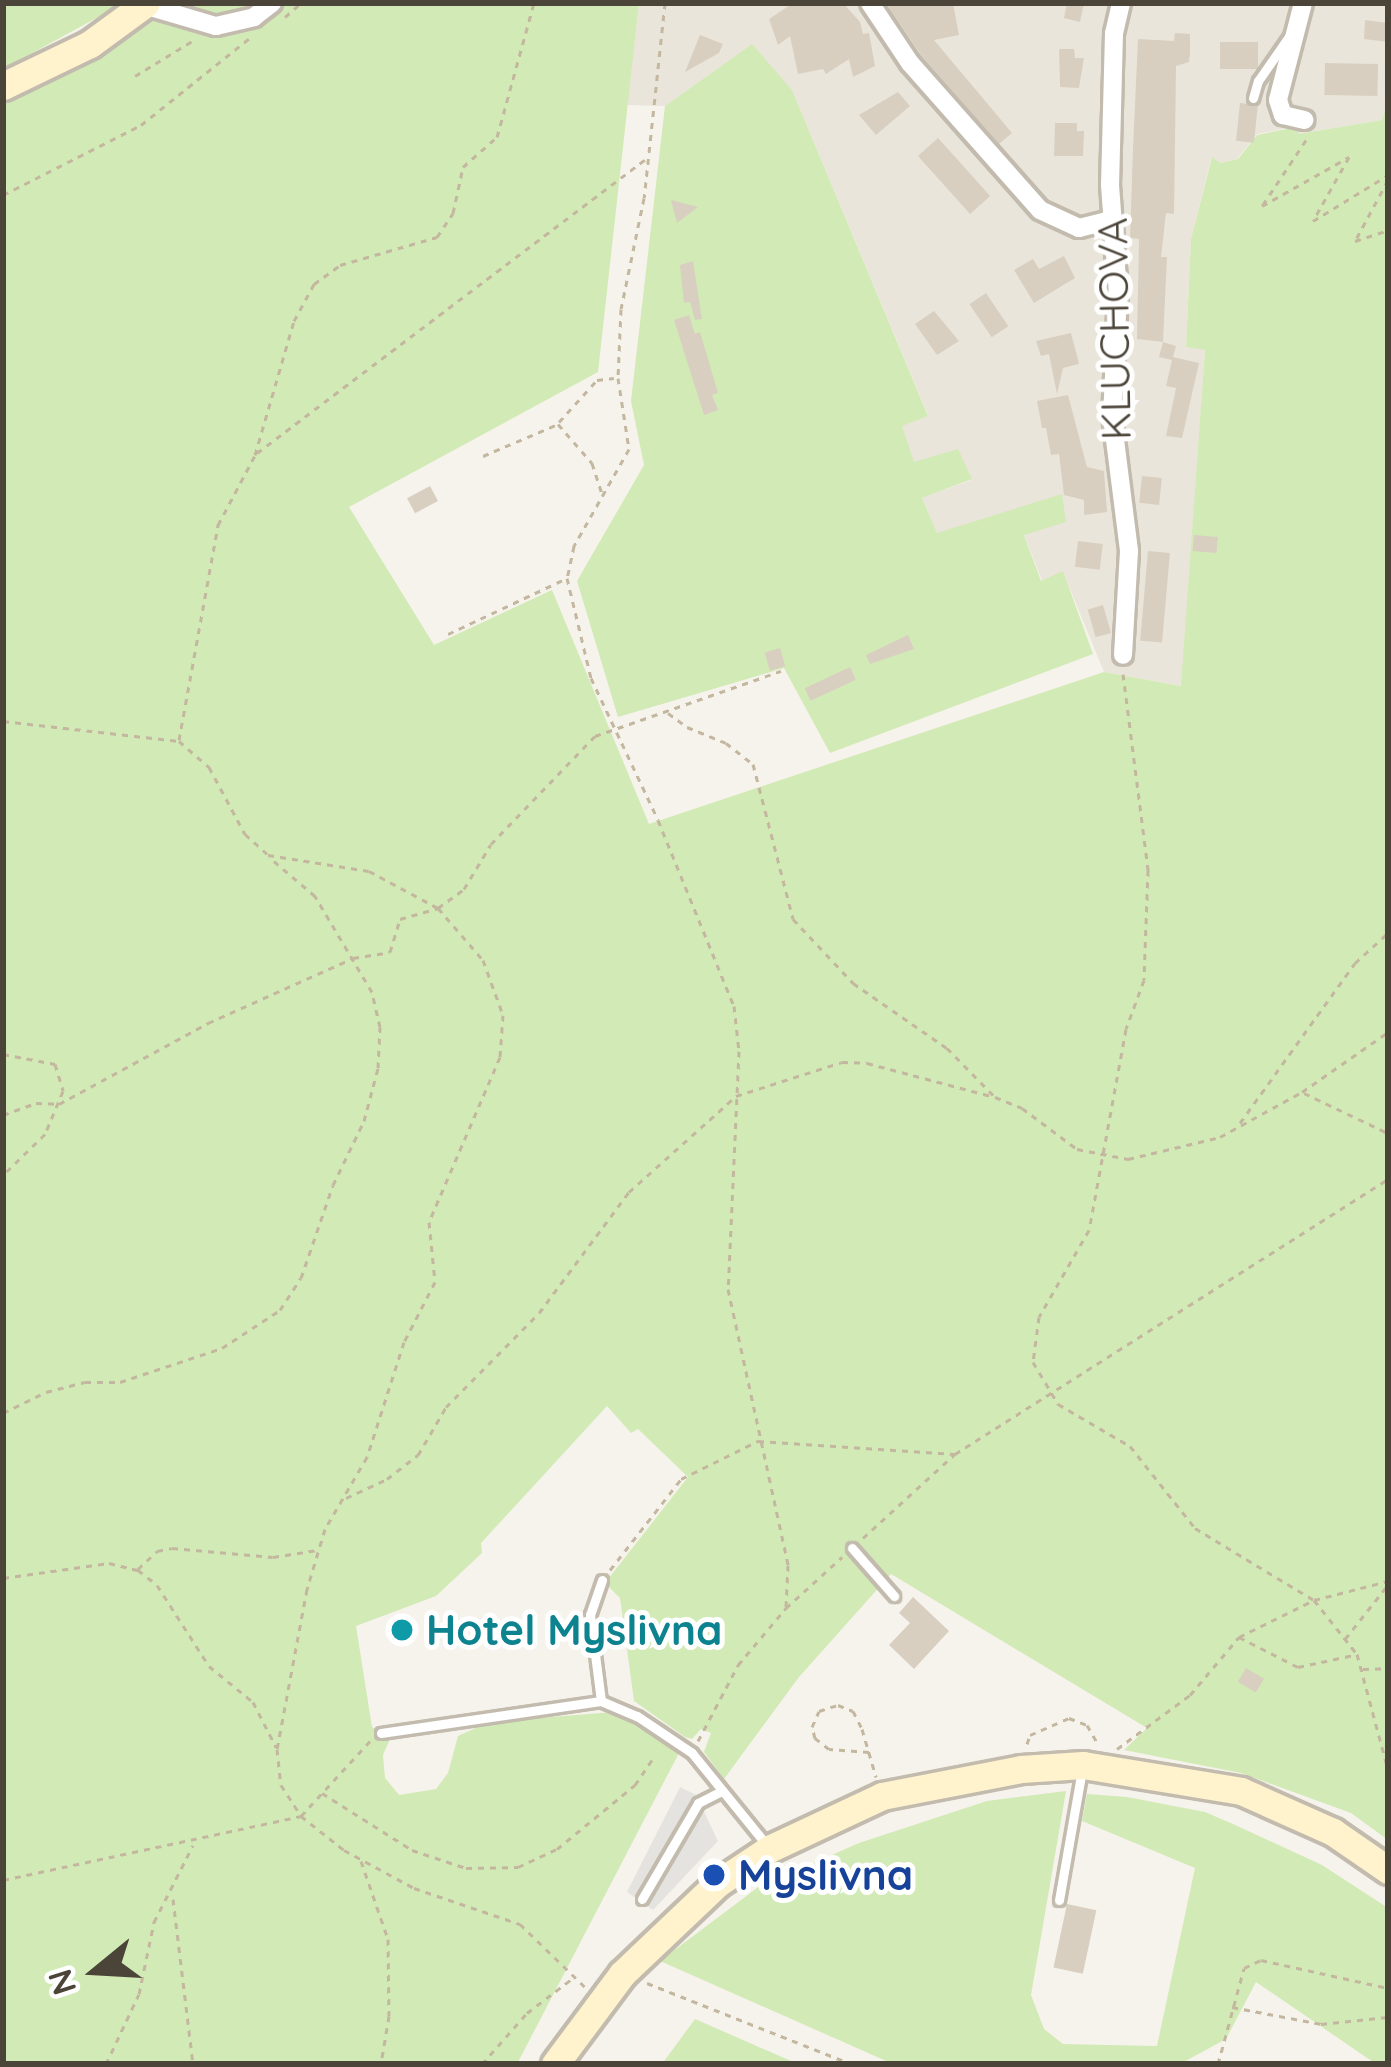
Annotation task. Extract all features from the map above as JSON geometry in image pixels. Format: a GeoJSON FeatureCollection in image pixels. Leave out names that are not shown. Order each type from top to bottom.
{"type":"FeatureCollection","features":[{"type":"Feature","properties":{"kind":"street"},"geometry":{"type":"LineString","coordinates":[[3,86],[90,44],[145,4],[216,26],[254,17],[272,3]]}},
{"type":"Feature","properties":{"kind":"street"},"geometry":{"type":"LineString","coordinates":[[870,3],[910,63],[1040,210],[1079,228],[1112,220]]}},
{"type":"Feature","properties":{"kind":"street","name":"KLUCHOVA"},"geometry":{"type":"LineString","coordinates":[[1121,3],[1114,33],[1112,220],[1118,294],[1112,416],[1129,550],[1123,655]]}},
{"type":"Feature","properties":{"kind":"street"},"geometry":{"type":"LineString","coordinates":[[1303,3],[1278,100],[1283,115],[1305,130]]}},
{"type":"Feature","properties":{"kind":"street"},"geometry":{"type":"LineString","coordinates":[[555,2064],[622,1974],[704,1895],[769,1849],[881,1796],[1021,1769],[1092,1767],[1241,1791],[1333,1832],[1388,1870]]}},
{"type":"Feature","properties":{"kind":"lane"},"geometry":{"type":"LineString","coordinates":[[1253,98],[1258,81],[1293,30]]}},
{"type":"Feature","properties":{"kind":"lane"},"geometry":{"type":"LineString","coordinates":[[851,1548],[894,1596]]}},
{"type":"Feature","properties":{"kind":"lane"},"geometry":{"type":"LineString","coordinates":[[602,1580],[590,1615],[602,1702]]}},
{"type":"Feature","properties":{"kind":"lane"},"geometry":{"type":"LineString","coordinates":[[381,1733],[602,1702],[638,1716],[692,1753],[769,1849]]}},
{"type":"Feature","properties":{"kind":"lane"},"geometry":{"type":"LineString","coordinates":[[1059,1900],[1092,1767]]}},
{"type":"Feature","properties":{"kind":"lane"},"geometry":{"type":"LineString","coordinates":[[642,1899],[698,1803],[722,1791]]}},
{"type":"Feature","properties":{"kind":"path"},"geometry":{"type":"LineString","coordinates":[[272,25],[302,3]]}},
{"type":"Feature","properties":{"kind":"path"},"geometry":{"type":"LineString","coordinates":[[179,742],[218,525],[255,454],[294,321],[314,284],[340,265],[437,237],[453,213],[463,167],[496,137],[534,3]]}},
{"type":"Feature","properties":{"kind":"path"},"geometry":{"type":"LineString","coordinates":[[665,3],[621,309],[618,378],[629,449],[574,546],[566,578],[591,678],[734,1006],[736,1096],[728,1289],[788,1565],[786,1608]]}},
{"type":"Feature","properties":{"kind":"path"},"geometry":{"type":"LineString","coordinates":[[135,76],[216,26]]}},
{"type":"Feature","properties":{"kind":"path"},"geometry":{"type":"LineString","coordinates":[[3,195],[142,125],[251,37]]}},
{"type":"Feature","properties":{"kind":"path"},"geometry":{"type":"LineString","coordinates":[[1305,130],[1262,206],[1349,157],[1313,221],[1388,177]]}},
{"type":"Feature","properties":{"kind":"path"},"geometry":{"type":"LineString","coordinates":[[255,454],[646,159]]}},
{"type":"Feature","properties":{"kind":"path"},"geometry":{"type":"LineString","coordinates":[[1388,177],[1355,241],[1388,230]]}},
{"type":"Feature","properties":{"kind":"path"},"geometry":{"type":"LineString","coordinates":[[483,456],[558,424],[597,380],[618,378]]}},
{"type":"Feature","properties":{"kind":"path"},"geometry":{"type":"LineString","coordinates":[[558,424],[592,463],[603,497]]}},
{"type":"Feature","properties":{"kind":"path"},"geometry":{"type":"LineString","coordinates":[[448,634],[566,578]]}},
{"type":"Feature","properties":{"kind":"path"},"geometry":{"type":"LineString","coordinates":[[1123,655],[1148,870],[1144,980],[1126,1029],[1084,1246],[1035,1331],[1033,1362],[1051,1395],[1130,1446],[1195,1528],[1314,1600],[1357,1654],[1388,1770]]}},
{"type":"Feature","properties":{"kind":"path"},"geometry":{"type":"LineString","coordinates":[[3,1115],[36,1103],[59,1104],[208,1023],[352,958],[391,952],[400,919],[438,908],[464,890],[490,844],[541,795],[575,751],[614,726],[781,671]]}},
{"type":"Feature","properties":{"kind":"path"},"geometry":{"type":"LineString","coordinates":[[665,711],[686,727],[726,743],[753,764],[793,919],[853,983],[947,1048],[995,1097]]}},
{"type":"Feature","properties":{"kind":"path"},"geometry":{"type":"LineString","coordinates":[[3,722],[179,742],[209,766],[245,834],[315,896],[373,992],[380,1027],[378,1068],[364,1121],[333,1185],[308,1262],[280,1310],[222,1348],[120,1382],[85,1382],[46,1393],[3,1413]]}},
{"type":"Feature","properties":{"kind":"path"},"geometry":{"type":"LineString","coordinates":[[268,855],[369,871],[438,908],[483,960],[503,1015],[500,1057],[429,1222],[435,1282],[404,1342],[367,1457],[319,1550],[277,1748],[281,1785],[301,1816],[360,1859],[414,1888],[520,1924],[600,2001]]}},
{"type":"Feature","properties":{"kind":"path"},"geometry":{"type":"LineString","coordinates":[[1235,1129],[1355,963],[1388,933]]}},
{"type":"Feature","properties":{"kind":"path"},"geometry":{"type":"LineString","coordinates":[[344,1499],[387,1479],[418,1455],[446,1407],[539,1313],[629,1192],[736,1096],[854,1061],[995,1097],[1022,1108],[1077,1148],[1103,1157],[1167,1151],[1235,1129],[1302,1092],[1388,1032]]}},
{"type":"Feature","properties":{"kind":"path"},"geometry":{"type":"LineString","coordinates":[[3,1054],[55,1064],[63,1091],[45,1134],[3,1175]]}},
{"type":"Feature","properties":{"kind":"path"},"geometry":{"type":"LineString","coordinates":[[1302,1092],[1388,1133]]}},
{"type":"Feature","properties":{"kind":"path"},"geometry":{"type":"LineString","coordinates":[[692,1753],[738,1665],[786,1608],[955,1454],[1388,1179]]}},
{"type":"Feature","properties":{"kind":"path"},"geometry":{"type":"LineString","coordinates":[[602,1580],[681,1479],[758,1441],[955,1454]]}},
{"type":"Feature","properties":{"kind":"path"},"geometry":{"type":"LineString","coordinates":[[138,1570],[157,1551],[172,1548],[273,1557],[319,1550]]}},
{"type":"Feature","properties":{"kind":"path"},"geometry":{"type":"LineString","coordinates":[[3,1579],[109,1563],[138,1570],[157,1585],[209,1666],[253,1702],[277,1748]]}},
{"type":"Feature","properties":{"kind":"path"},"geometry":{"type":"LineString","coordinates":[[1092,1767],[1190,1695],[1240,1637],[1314,1600],[1388,1583]]}},
{"type":"Feature","properties":{"kind":"path"},"geometry":{"type":"LineString","coordinates":[[1345,1639],[1388,1583]]}},
{"type":"Feature","properties":{"kind":"path"},"geometry":{"type":"LineString","coordinates":[[1240,1637],[1298,1667],[1357,1654]]}},
{"type":"Feature","properties":{"kind":"path"},"geometry":{"type":"LineString","coordinates":[[1361,1669],[1388,1668]]}},
{"type":"Feature","properties":{"kind":"path"},"geometry":{"type":"LineString","coordinates":[[868,1752],[829,1748],[815,1738],[812,1727],[819,1711],[838,1705],[853,1712],[868,1752],[881,1796]]}},
{"type":"Feature","properties":{"kind":"path"},"geometry":{"type":"LineString","coordinates":[[1021,1769],[1030,1735],[1069,1718],[1087,1725],[1097,1741],[1092,1767]]}},
{"type":"Feature","properties":{"kind":"path"},"geometry":{"type":"LineString","coordinates":[[3,1880],[137,1849],[193,1844],[301,1816],[381,1733]]}},
{"type":"Feature","properties":{"kind":"path"},"geometry":{"type":"LineString","coordinates":[[320,1792],[412,1850],[466,1868],[518,1867],[557,1849],[635,1785],[653,1758]]}},
{"type":"Feature","properties":{"kind":"path"},"geometry":{"type":"LineString","coordinates":[[106,2064],[139,1994],[154,1922],[172,1895],[193,1844]]}},
{"type":"Feature","properties":{"kind":"path"},"geometry":{"type":"LineString","coordinates":[[360,1859],[388,1939],[389,2016],[381,2064]]}},
{"type":"Feature","properties":{"kind":"path"},"geometry":{"type":"LineString","coordinates":[[172,1895],[194,2064]]}},
{"type":"Feature","properties":{"kind":"path"},"geometry":{"type":"LineString","coordinates":[[1218,2064],[1244,1968],[1262,1960],[1388,1988]]}},
{"type":"Feature","properties":{"kind":"path"},"geometry":{"type":"LineString","coordinates":[[622,1974],[852,2064]]}},
{"type":"Feature","properties":{"kind":"path"},"geometry":{"type":"LineString","coordinates":[[482,2064],[527,2012],[574,1977]]}},
{"type":"Feature","properties":{"kind":"path"},"geometry":{"type":"LineString","coordinates":[[1232,2007],[1321,2024],[1388,2017]]}},
{"type":"Feature","properties":{"kind":"shaded area"},"geometry":{"type":"Polygon","coordinates":[[[639,3],[1388,3],[1388,100],[1382,120],[1297,134],[1295,127],[1257,134],[1237,159],[1220,163],[1211,159],[1191,239],[1186,347],[1205,349],[1182,686],[1104,672],[1063,572],[1042,581],[1024,534],[937,534],[922,498],[971,480],[914,463],[901,426],[928,415],[792,90],[751,45],[665,106],[627,105],[639,3]]]}},
{"type":"Feature","properties":{"kind":"shaded area"},"geometry":{"type":"Polygon","coordinates":[[[680,1787],[696,1795],[718,1841],[653,1910],[627,1892],[680,1787]]]}},
{"type":"Feature","properties":{"kind":"green space"},"geometry":{"type":"Polygon","coordinates":[[[3,3],[124,3],[3,69],[3,3]]]}},
{"type":"Feature","properties":{"kind":"green space"},"geometry":{"type":"Polygon","coordinates":[[[172,3],[639,3],[598,372],[349,507],[434,645],[552,590],[649,824],[1104,672],[1181,686],[1205,350],[1186,347],[1191,239],[1212,157],[1220,163],[1238,159],[1257,135],[1296,127],[1298,134],[1382,120],[1388,100],[1388,1840],[1351,1813],[1241,1773],[1124,1750],[1147,1728],[891,1574],[799,1677],[724,1779],[704,1752],[711,1733],[701,1729],[692,1739],[685,1737],[634,1701],[620,1598],[605,1583],[688,1477],[638,1429],[631,1433],[607,1406],[481,1543],[482,1553],[436,1596],[356,1626],[372,1727],[390,1739],[383,1755],[385,1778],[399,1795],[436,1789],[448,1773],[458,1736],[489,1722],[614,1712],[679,1753],[517,2064],[3,2064],[3,103],[97,57],[172,3]]]}},
{"type":"Feature","properties":{"kind":"green space"},"geometry":{"type":"Polygon","coordinates":[[[752,44],[792,90],[928,416],[902,426],[914,462],[958,449],[972,479],[922,498],[937,533],[1062,494],[1066,522],[1024,535],[1041,581],[1063,571],[1093,654],[830,753],[784,668],[618,717],[577,581],[644,465],[631,401],[665,106],[752,44]]]}},
{"type":"Feature","properties":{"kind":"green space"},"geometry":{"type":"Polygon","coordinates":[[[1066,1791],[1031,1995],[1044,2029],[1063,2044],[1157,2046],[1195,1868],[1082,1821],[1087,1794],[1127,1797],[1205,1812],[1322,1865],[1388,1908],[1388,2064],[1376,2064],[1256,1982],[1226,2039],[1180,2064],[893,2064],[660,1961],[757,1888],[859,1843],[987,1801],[1066,1791]]]}},
{"type":"Feature","properties":{"kind":"green space"},"geometry":{"type":"Polygon","coordinates":[[[695,2019],[798,2064],[662,2064],[695,2019]]]}},
{"type":"Feature","properties":{"kind":"building"},"geometry":{"type":"Polygon","coordinates":[[[793,3],[843,3],[860,22],[863,34],[869,33],[875,66],[853,77],[849,59],[826,74],[823,69],[798,74],[790,36],[778,45],[769,19],[793,3]]]}},
{"type":"Feature","properties":{"kind":"building"},"geometry":{"type":"Polygon","coordinates":[[[886,3],[953,3],[959,35],[934,40],[1012,133],[999,144],[921,55],[886,3]]]}},
{"type":"Feature","properties":{"kind":"building"},"geometry":{"type":"Polygon","coordinates":[[[1067,3],[1084,3],[1080,22],[1064,18],[1067,3]]]}},
{"type":"Feature","properties":{"kind":"building"},"geometry":{"type":"Polygon","coordinates":[[[1365,20],[1388,23],[1388,42],[1364,39],[1365,20]]]}},
{"type":"Feature","properties":{"kind":"building"},"geometry":{"type":"Polygon","coordinates":[[[1175,33],[1190,34],[1190,54],[1189,62],[1176,66],[1174,214],[1166,213],[1161,257],[1167,257],[1163,342],[1137,339],[1139,239],[1130,238],[1133,148],[1138,39],[1174,41],[1175,33]]]}},
{"type":"Feature","properties":{"kind":"building"},"geometry":{"type":"Polygon","coordinates":[[[700,35],[723,44],[719,53],[685,72],[700,35]]]}},
{"type":"Feature","properties":{"kind":"building"},"geometry":{"type":"Polygon","coordinates":[[[1220,42],[1258,42],[1258,69],[1220,69],[1220,42]]]}},
{"type":"Feature","properties":{"kind":"building"},"geometry":{"type":"Polygon","coordinates":[[[1059,49],[1074,49],[1075,58],[1084,58],[1079,88],[1060,87],[1059,49]]]}},
{"type":"Feature","properties":{"kind":"building"},"geometry":{"type":"Polygon","coordinates":[[[1325,63],[1378,64],[1377,96],[1324,95],[1325,63]]]}},
{"type":"Feature","properties":{"kind":"building"},"geometry":{"type":"Polygon","coordinates":[[[898,92],[910,106],[876,135],[859,115],[898,92]]]}},
{"type":"Feature","properties":{"kind":"building"},"geometry":{"type":"Polygon","coordinates":[[[1240,103],[1258,105],[1254,143],[1236,141],[1240,103]]]}},
{"type":"Feature","properties":{"kind":"building"},"geometry":{"type":"Polygon","coordinates":[[[1055,123],[1077,123],[1077,131],[1084,131],[1083,156],[1054,156],[1055,123]]]}},
{"type":"Feature","properties":{"kind":"building"},"geometry":{"type":"Polygon","coordinates":[[[938,138],[990,196],[970,214],[918,156],[938,138]]]}},
{"type":"Feature","properties":{"kind":"building"},"geometry":{"type":"Polygon","coordinates":[[[671,200],[698,207],[677,223],[671,200]]]}},
{"type":"Feature","properties":{"kind":"building"},"geometry":{"type":"Polygon","coordinates":[[[1064,256],[1075,278],[1034,303],[1014,270],[1033,259],[1039,269],[1064,256]]]}},
{"type":"Feature","properties":{"kind":"building"},"geometry":{"type":"Polygon","coordinates":[[[693,261],[702,319],[695,320],[690,302],[684,303],[680,265],[693,261]]]}},
{"type":"Feature","properties":{"kind":"building"},"geometry":{"type":"Polygon","coordinates":[[[986,293],[1008,326],[992,337],[969,304],[986,293]]]}},
{"type":"Feature","properties":{"kind":"building"},"geometry":{"type":"Polygon","coordinates":[[[934,311],[959,341],[937,355],[915,324],[934,311]]]}},
{"type":"Feature","properties":{"kind":"building"},"geometry":{"type":"Polygon","coordinates":[[[689,315],[695,334],[700,332],[718,393],[712,395],[718,410],[704,415],[674,320],[689,315]]]}},
{"type":"Feature","properties":{"kind":"building"},"geometry":{"type":"Polygon","coordinates":[[[1071,333],[1079,364],[1063,368],[1057,394],[1049,354],[1041,356],[1036,341],[1071,333]]]}},
{"type":"Feature","properties":{"kind":"building"},"geometry":{"type":"Polygon","coordinates":[[[1163,342],[1176,346],[1173,357],[1199,363],[1182,438],[1166,436],[1176,388],[1166,386],[1172,360],[1159,357],[1163,342]]]}},
{"type":"Feature","properties":{"kind":"building"},"geometry":{"type":"Polygon","coordinates":[[[1068,395],[1087,467],[1104,471],[1107,512],[1084,515],[1084,500],[1064,495],[1059,454],[1051,455],[1037,401],[1068,395]]]}},
{"type":"Feature","properties":{"kind":"building"},"geometry":{"type":"Polygon","coordinates":[[[1142,476],[1162,478],[1159,505],[1139,503],[1142,476]]]}},
{"type":"Feature","properties":{"kind":"building"},"geometry":{"type":"Polygon","coordinates":[[[430,486],[438,501],[415,513],[407,498],[430,486]]]}},
{"type":"Feature","properties":{"kind":"building"},"geometry":{"type":"Polygon","coordinates":[[[1194,535],[1218,537],[1217,553],[1193,551],[1194,535]]]}},
{"type":"Feature","properties":{"kind":"building"},"geometry":{"type":"Polygon","coordinates":[[[1078,541],[1103,544],[1100,570],[1075,567],[1078,541]]]}},
{"type":"Feature","properties":{"kind":"building"},"geometry":{"type":"Polygon","coordinates":[[[1148,551],[1170,553],[1162,643],[1140,641],[1148,551]]]}},
{"type":"Feature","properties":{"kind":"building"},"geometry":{"type":"Polygon","coordinates":[[[1103,605],[1111,633],[1096,637],[1088,609],[1103,605]]]}},
{"type":"Feature","properties":{"kind":"building"},"geometry":{"type":"Polygon","coordinates":[[[908,635],[914,649],[870,664],[866,655],[908,635]]]}},
{"type":"Feature","properties":{"kind":"building"},"geometry":{"type":"Polygon","coordinates":[[[780,648],[785,666],[770,671],[765,652],[780,648]]]}},
{"type":"Feature","properties":{"kind":"building"},"geometry":{"type":"Polygon","coordinates":[[[850,667],[856,680],[811,701],[805,688],[850,667]]]}},
{"type":"Feature","properties":{"kind":"building"},"geometry":{"type":"Polygon","coordinates":[[[913,1597],[949,1631],[914,1669],[889,1645],[910,1623],[899,1613],[913,1597]]]}},
{"type":"Feature","properties":{"kind":"building"},"geometry":{"type":"Polygon","coordinates":[[[1246,1668],[1264,1679],[1256,1693],[1238,1682],[1246,1668]]]}},
{"type":"Feature","properties":{"kind":"building"},"geometry":{"type":"Polygon","coordinates":[[[1067,1904],[1096,1910],[1083,1974],[1053,1968],[1067,1904]]]}},
{"type":"Feature","properties":{"kind":"place","name":"Hotel Myslivna"},"geometry":{"type":"Point","coordinates":[402,1630]}},
{"type":"Feature","properties":{"kind":"place","name":"Myslivna"},"geometry":{"type":"Point","coordinates":[714,1875]}}]}
